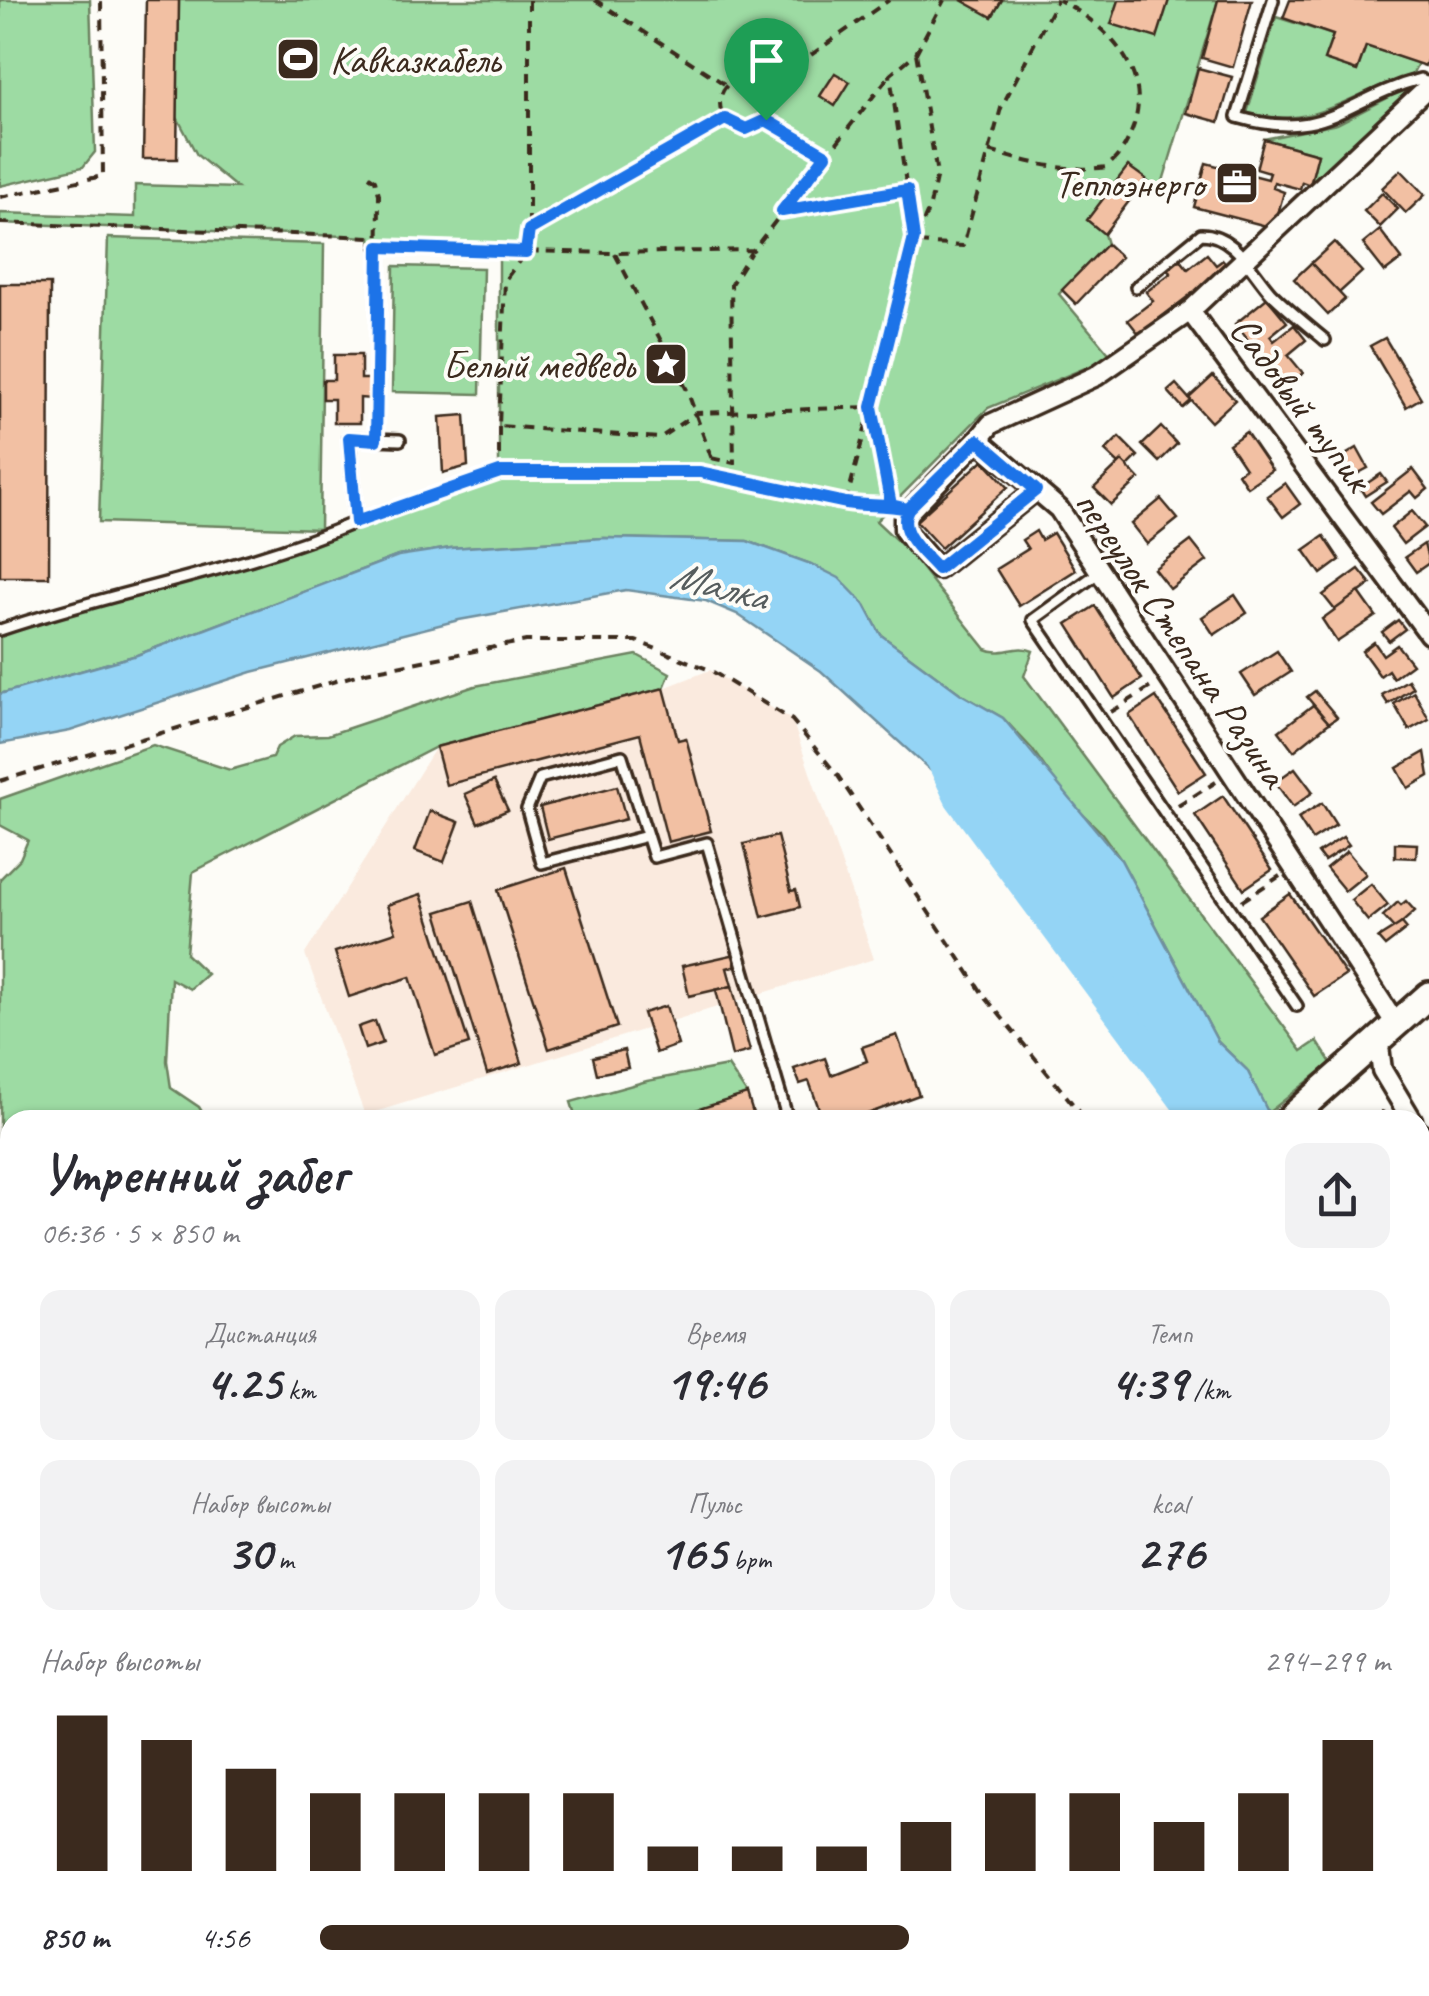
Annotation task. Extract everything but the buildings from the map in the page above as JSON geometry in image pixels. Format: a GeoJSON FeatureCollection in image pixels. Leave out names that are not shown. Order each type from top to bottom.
{"type":"FeatureCollection","features":[{"type":"Feature","properties":{"kind":"street"},"geometry":{"type":"LineString","coordinates":[[1036,490],[938,569],[904,530],[904,518],[991,424],[1096,376],[1190,311],[1429,86]]}},
{"type":"Feature","properties":{"kind":"street","name":"Садовый тупик"},"geometry":{"type":"LineString","coordinates":[[1190,311],[1429,634]]}},
{"type":"Feature","properties":{"kind":"street","name":"переулок Степана Разина"},"geometry":{"type":"LineString","coordinates":[[978,440],[1059,509],[1293,868],[1387,1031],[1382,1070],[1406,1110]]}},
{"type":"Feature","properties":{"kind":"street"},"geometry":{"type":"LineString","coordinates":[[1299,1110],[1429,995]]}},
{"type":"Feature","properties":{"kind":"lane"},"geometry":{"type":"LineString","coordinates":[[1273,0],[1237,117],[1264,125],[1301,126],[1328,120],[1402,83],[1420,78],[1429,86]]}},
{"type":"Feature","properties":{"kind":"lane"},"geometry":{"type":"LineString","coordinates":[[1136,287],[1201,234],[1210,234],[1247,259],[1270,292],[1325,340]]}},
{"type":"Feature","properties":{"kind":"lane"},"geometry":{"type":"LineString","coordinates":[[0,630],[78,605],[266,557],[356,522],[349,438],[400,440]]}},
{"type":"Feature","properties":{"kind":"lane"},"geometry":{"type":"LineString","coordinates":[[1098,573],[1032,620],[1296,1006]]}},
{"type":"Feature","properties":{"kind":"lane"},"geometry":{"type":"LineString","coordinates":[[647,836],[542,863],[527,809],[540,778],[622,756],[654,858],[707,843],[785,1110]]}},
{"type":"Feature","properties":{"kind":"path"},"geometry":{"type":"LineString","coordinates":[[0,198],[103,176],[102,0]]}},
{"type":"Feature","properties":{"kind":"path"},"geometry":{"type":"LineString","coordinates":[[500,472],[505,280],[526,252],[529,230],[529,0]]}},
{"type":"Feature","properties":{"kind":"path"},"geometry":{"type":"LineString","coordinates":[[596,0],[726,85]]}},
{"type":"Feature","properties":{"kind":"path"},"geometry":{"type":"LineString","coordinates":[[767,86],[889,0]]}},
{"type":"Feature","properties":{"kind":"path"},"geometry":{"type":"LineString","coordinates":[[732,479],[731,284],[752,250],[890,75],[916,53],[944,0]]}},
{"type":"Feature","properties":{"kind":"path"},"geometry":{"type":"LineString","coordinates":[[915,240],[964,246],[1001,108],[1058,0],[1095,24],[1116,44],[1136,77],[1140,102],[1127,143],[1106,167],[1086,170],[1022,161],[990,151]]}},
{"type":"Feature","properties":{"kind":"path"},"geometry":{"type":"LineString","coordinates":[[846,503],[915,240],[937,174],[916,53]]}},
{"type":"Feature","properties":{"kind":"path"},"geometry":{"type":"LineString","coordinates":[[890,75],[915,240]]}},
{"type":"Feature","properties":{"kind":"path"},"geometry":{"type":"LineString","coordinates":[[747,76],[767,86],[773,104],[766,120],[746,129],[725,119],[720,102],[726,85],[747,76]]}},
{"type":"Feature","properties":{"kind":"path"},"geometry":{"type":"LineString","coordinates":[[529,230],[725,119]]}},
{"type":"Feature","properties":{"kind":"path"},"geometry":{"type":"LineString","coordinates":[[766,120],[826,155]]}},
{"type":"Feature","properties":{"kind":"path"},"geometry":{"type":"LineString","coordinates":[[369,176],[375,180],[378,194],[376,440]]}},
{"type":"Feature","properties":{"kind":"path"},"geometry":{"type":"LineString","coordinates":[[782,211],[907,190]]}},
{"type":"Feature","properties":{"kind":"path"},"geometry":{"type":"LineString","coordinates":[[0,223],[372,237],[372,248],[614,253],[752,250]]}},
{"type":"Feature","properties":{"kind":"path"},"geometry":{"type":"LineString","coordinates":[[614,253],[663,342],[696,414],[718,476]]}},
{"type":"Feature","properties":{"kind":"path"},"geometry":{"type":"LineString","coordinates":[[499,426],[660,438],[696,414],[872,407]]}},
{"type":"Feature","properties":{"kind":"path"},"geometry":{"type":"LineString","coordinates":[[356,522],[500,472],[632,470],[718,476],[846,503],[891,505],[872,407]]}},
{"type":"Feature","properties":{"kind":"path"},"geometry":{"type":"LineString","coordinates":[[711,458],[734,463]]}},
{"type":"Feature","properties":{"kind":"path"},"geometry":{"type":"LineString","coordinates":[[1099,720],[1168,676]]}},
{"type":"Feature","properties":{"kind":"path"},"geometry":{"type":"LineString","coordinates":[[1165,814],[1231,772]]}},
{"type":"Feature","properties":{"kind":"path"},"geometry":{"type":"LineString","coordinates":[[1230,910],[1293,868]]}},
{"type":"Feature","properties":{"kind":"shaded area"},"geometry":{"type":"Polygon","coordinates":[[[710,670],[792,720],[874,959],[381,1110],[363,1110],[305,954],[436,747],[664,688],[710,670]]]}},
{"type":"Feature","properties":{"kind":"green space"},"geometry":{"type":"Polygon","coordinates":[[[0,0],[90,0],[95,152],[83,167],[0,186],[0,0]]]}},
{"type":"Feature","properties":{"kind":"green space"},"geometry":{"type":"Polygon","coordinates":[[[179,0],[1218,0],[1160,191],[1128,167],[1104,234],[1107,244],[1059,294],[1112,357],[988,408],[876,521],[907,550],[986,649],[1033,651],[1024,676],[1302,1051],[1317,1041],[1331,1063],[1272,1110],[1267,1110],[1247,1070],[1218,1042],[1121,860],[1101,832],[1068,800],[1032,749],[1003,718],[961,694],[881,635],[865,605],[811,564],[747,541],[604,538],[451,548],[398,556],[137,655],[0,694],[0,630],[266,557],[499,472],[499,251],[372,248],[371,237],[0,223],[0,213],[135,217],[135,185],[237,188],[197,155],[177,117],[179,0]]]}},
{"type":"Feature","properties":{"kind":"green space"},"geometry":{"type":"Polygon","coordinates":[[[1276,17],[1333,35],[1325,60],[1357,71],[1366,46],[1418,63],[1412,75],[1314,113],[1272,117],[1247,113],[1276,17]]]}},
{"type":"Feature","properties":{"kind":"green space"},"geometry":{"type":"Polygon","coordinates":[[[1405,89],[1415,92],[1318,187],[1310,185],[1318,154],[1264,139],[1337,124],[1405,89]]]}},
{"type":"Feature","properties":{"kind":"green space"},"geometry":{"type":"Polygon","coordinates":[[[108,238],[324,244],[320,529],[99,522],[108,238]]]}},
{"type":"Feature","properties":{"kind":"green space"},"geometry":{"type":"Polygon","coordinates":[[[394,266],[483,268],[480,394],[392,392],[394,266]]]}},
{"type":"Feature","properties":{"kind":"green space"},"geometry":{"type":"Polygon","coordinates":[[[637,655],[670,673],[664,688],[436,747],[193,872],[186,954],[207,974],[190,989],[171,979],[167,1061],[171,1088],[201,1110],[0,1110],[0,879],[20,859],[28,840],[0,825],[0,799],[153,745],[230,770],[272,758],[277,747],[295,736],[328,735],[475,686],[637,655]]]}},
{"type":"Feature","properties":{"kind":"green space"},"geometry":{"type":"Polygon","coordinates":[[[728,1066],[747,1094],[702,1110],[574,1110],[571,1102],[647,1081],[728,1066]]]}},
{"type":"Feature","properties":{"kind":"water"},"geometry":{"type":"Polygon","coordinates":[[[604,538],[747,541],[839,578],[865,605],[881,635],[961,694],[1003,718],[1121,860],[1218,1042],[1247,1070],[1267,1110],[1193,1110],[960,797],[821,671],[737,614],[706,601],[626,590],[459,620],[252,672],[70,731],[0,744],[0,694],[137,655],[398,556],[451,548],[604,538]]]}},
{"type":"Feature","properties":{"kind":"waterway","name":"Малка"},"geometry":{"type":"LineString","coordinates":[[941,757],[960,797],[1193,1110]]}},
{"type":"Feature","properties":{"kind":"place","name":"Кавказкабель"},"geometry":{"type":"Point","coordinates":[298,59]}},
{"type":"Feature","properties":{"kind":"place","name":"Теплоэнерго"},"geometry":{"type":"Point","coordinates":[1237,183]}},
{"type":"Feature","properties":{"kind":"place","name":"Белый медведь"},"geometry":{"type":"Point","coordinates":[666,364]}},
{"type":"Feature","properties":{"kind":"route"},"geometry":{"type":"LineString","coordinates":[[766,120],[746,129],[725,119],[529,230],[526,252],[379,247],[376,440],[349,438],[356,522],[500,472],[700,472],[862,506],[880,502],[891,505],[908,509],[978,440],[1036,490],[938,569],[904,530],[908,509],[891,505],[872,407],[914,238],[907,190],[782,211],[826,155],[766,120]]}}]}
